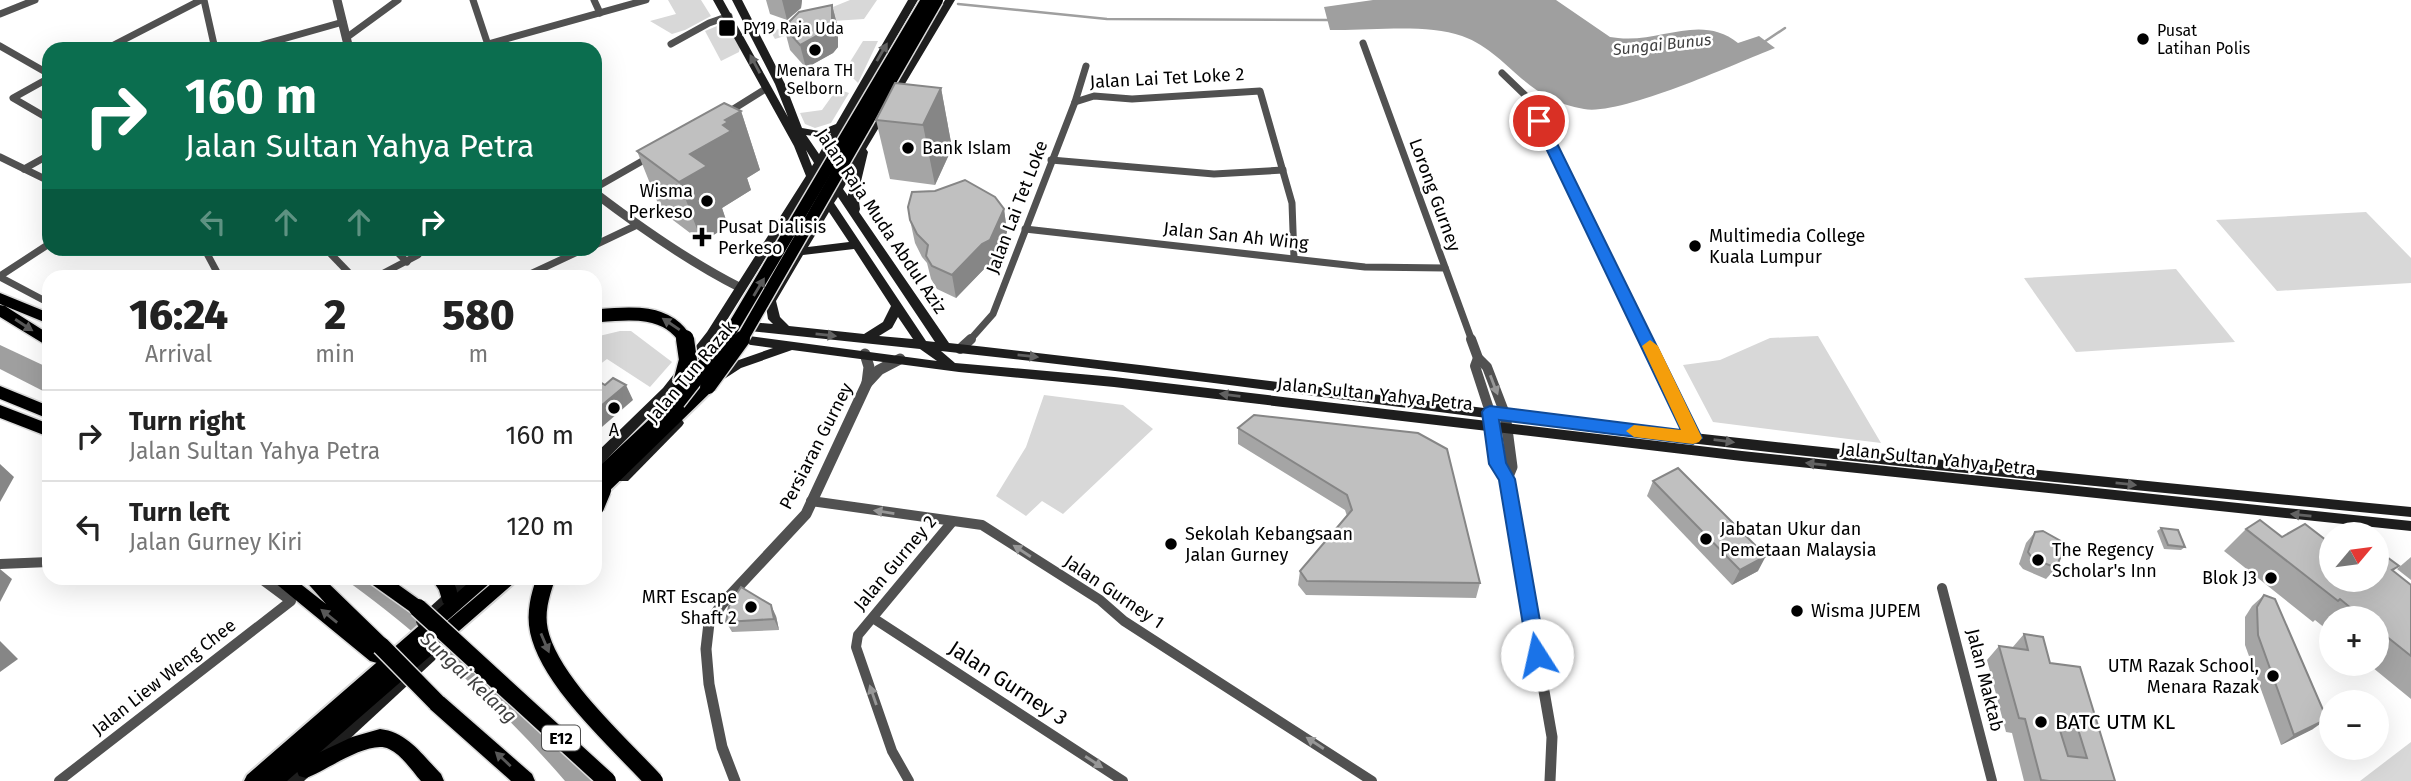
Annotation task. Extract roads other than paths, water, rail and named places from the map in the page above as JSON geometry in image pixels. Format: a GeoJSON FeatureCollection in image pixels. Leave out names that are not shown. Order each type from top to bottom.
{"type":"FeatureCollection","features":[{"type":"Feature","properties":{"kind":"highway"},"geometry":{"type":"LineString","coordinates":[[0,298],[42,316]]}},
{"type":"Feature","properties":{"kind":"highway"},"geometry":{"type":"LineString","coordinates":[[0,310],[42,337]]}},
{"type":"Feature","properties":{"kind":"highway"},"geometry":{"type":"LineString","coordinates":[[602,315],[650,314],[666,319],[678,327],[686,337],[690,352],[677,402]]}},
{"type":"Feature","properties":{"kind":"highway"},"geometry":{"type":"LineString","coordinates":[[0,392],[42,410]]}},
{"type":"Feature","properties":{"kind":"highway"},"geometry":{"type":"LineString","coordinates":[[3,413],[42,429]]}},
{"type":"Feature","properties":{"kind":"highway"},"geometry":{"type":"LineString","coordinates":[[290,585],[437,703],[525,781]]}},
{"type":"Feature","properties":{"kind":"highway"},"geometry":{"type":"LineString","coordinates":[[320,585],[437,703]]}},
{"type":"Feature","properties":{"kind":"highway","name":"E12"},"geometry":{"type":"LineString","coordinates":[[386,585],[418,608],[607,781]]}},
{"type":"Feature","properties":{"kind":"highway"},"geometry":{"type":"LineString","coordinates":[[400,585],[418,608]]}},
{"type":"Feature","properties":{"kind":"highway"},"geometry":{"type":"LineString","coordinates":[[445,585],[449,598]]}},
{"type":"Feature","properties":{"kind":"highway"},"geometry":{"type":"LineString","coordinates":[[543,585],[539,597],[538,621],[542,642],[561,674],[654,781]]}},
{"type":"Feature","properties":{"kind":"highway"},"geometry":{"type":"LineString","coordinates":[[299,775],[357,744],[380,738],[396,743],[433,781]]}},
{"type":"Feature","properties":{"kind":"main road","name":"Jalan Raja Muda Abdul Aziz"},"geometry":{"type":"LineString","coordinates":[[718,0],[799,146],[811,177],[922,344],[938,358],[958,368]]}},
{"type":"Feature","properties":{"kind":"main road","name":"Jalan Raja Muda Abdul Aziz"},"geometry":{"type":"LineString","coordinates":[[737,0],[780,84],[798,131],[945,347]]}},
{"type":"Feature","properties":{"kind":"main road","name":"Jalan Tun Razak"},"geometry":{"type":"LineString","coordinates":[[602,455],[667,391],[711,335],[811,177],[913,0]]}},
{"type":"Feature","properties":{"kind":"main road","name":"Jalan Tun Razak"},"geometry":{"type":"LineString","coordinates":[[602,488],[677,402],[734,329],[927,0]]}},
{"type":"Feature","properties":{"kind":"main road","name":"Jalan Tun Razak"},"geometry":{"type":"LineString","coordinates":[[602,489],[708,386],[740,343],[937,0]]}},
{"type":"Feature","properties":{"kind":"main road","name":"Jalan Tun Razak"},"geometry":{"type":"LineString","coordinates":[[602,490],[653,449],[719,378],[747,340],[950,0]]}},
{"type":"Feature","properties":{"kind":"main road"},"geometry":{"type":"LineString","coordinates":[[865,81],[864,90],[873,97],[881,97],[895,90]]}},
{"type":"Feature","properties":{"kind":"main road"},"geometry":{"type":"LineString","coordinates":[[767,88],[780,84]]}},
{"type":"Feature","properties":{"kind":"main road"},"geometry":{"type":"LineString","coordinates":[[798,131],[820,134],[841,125]]}},
{"type":"Feature","properties":{"kind":"main road"},"geometry":{"type":"LineString","coordinates":[[857,214],[854,184],[869,135]]}},
{"type":"Feature","properties":{"kind":"main road"},"geometry":{"type":"LineString","coordinates":[[800,252],[857,245]]}},
{"type":"Feature","properties":{"kind":"main road"},"geometry":{"type":"LineString","coordinates":[[771,301],[774,319],[787,331]]}},
{"type":"Feature","properties":{"kind":"main road"},"geometry":{"type":"LineString","coordinates":[[864,339],[888,324],[897,306]]}},
{"type":"Feature","properties":{"kind":"main road","name":"Jalan Sultan Yahya Petra"},"geometry":{"type":"LineString","coordinates":[[719,323],[922,344],[1506,421],[1906,468],[2369,515],[2411,526]]}},
{"type":"Feature","properties":{"kind":"main road","name":"Jalan Sultan Yahya Petra"},"geometry":{"type":"LineString","coordinates":[[711,335],[958,368],[1491,419]]}},
{"type":"Feature","properties":{"kind":"main road"},"geometry":{"type":"LineString","coordinates":[[719,378],[749,359],[797,345]]}},
{"type":"Feature","properties":{"kind":"main road","name":"Jalan Sultan Yahya Petra"},"geometry":{"type":"LineString","coordinates":[[1506,421],[1693,438],[1906,468]]}},
{"type":"Feature","properties":{"kind":"main road"},"geometry":{"type":"LineString","coordinates":[[2369,515],[2411,506]]}},
{"type":"Feature","properties":{"kind":"main road","name":"Jalan Sultan Yahya Petra"},"geometry":{"type":"LineString","coordinates":[[2369,515],[2411,512]]}},
{"type":"Feature","properties":{"kind":"main road"},"geometry":{"type":"LineString","coordinates":[[2369,515],[2411,532]]}},
{"type":"Feature","properties":{"kind":"main road"},"geometry":{"type":"LineString","coordinates":[[245,781],[463,585]]}},
{"type":"Feature","properties":{"kind":"main road"},"geometry":{"type":"LineString","coordinates":[[253,781],[476,585]]}},
{"type":"Feature","properties":{"kind":"main road"},"geometry":{"type":"LineString","coordinates":[[274,781],[500,585]]}},
{"type":"Feature","properties":{"kind":"main road"},"geometry":{"type":"LineString","coordinates":[[299,775],[506,585]]}},
{"type":"Feature","properties":{"kind":"street"},"geometry":{"type":"LineString","coordinates":[[0,14],[36,0]]}},
{"type":"Feature","properties":{"kind":"street"},"geometry":{"type":"LineString","coordinates":[[120,42],[203,0],[213,42]]}},
{"type":"Feature","properties":{"kind":"street"},"geometry":{"type":"LineString","coordinates":[[337,0],[347,42]]}},
{"type":"Feature","properties":{"kind":"street"},"geometry":{"type":"LineString","coordinates":[[346,38],[398,0]]}},
{"type":"Feature","properties":{"kind":"street"},"geometry":{"type":"LineString","coordinates":[[473,0],[487,42]]}},
{"type":"Feature","properties":{"kind":"street"},"geometry":{"type":"LineString","coordinates":[[594,0],[600,13]]}},
{"type":"Feature","properties":{"kind":"street"},"geometry":{"type":"LineString","coordinates":[[505,42],[646,0]]}},
{"type":"Feature","properties":{"kind":"street"},"geometry":{"type":"LineString","coordinates":[[671,44],[709,23],[729,16]]}},
{"type":"Feature","properties":{"kind":"street"},"geometry":{"type":"LineString","coordinates":[[272,42],[343,22]]}},
{"type":"Feature","properties":{"kind":"street","name":"Lorong Gurney"},"geometry":{"type":"LineString","coordinates":[[1363,43],[1478,358],[1487,367],[1506,421]]}},
{"type":"Feature","properties":{"kind":"street"},"geometry":{"type":"LineString","coordinates":[[0,47],[42,72]]}},
{"type":"Feature","properties":{"kind":"street","name":"Jalan Lai Tet Loke"},"geometry":{"type":"LineString","coordinates":[[960,349],[979,332],[993,314],[1075,102],[1086,66]]}},
{"type":"Feature","properties":{"kind":"street"},"geometry":{"type":"LineString","coordinates":[[1502,73],[1528,98],[1693,438]]}},
{"type":"Feature","properties":{"kind":"street"},"geometry":{"type":"LineString","coordinates":[[42,80],[13,98],[42,115]]}},
{"type":"Feature","properties":{"kind":"street"},"geometry":{"type":"LineString","coordinates":[[721,116],[767,88]]}},
{"type":"Feature","properties":{"kind":"street","name":"Jalan Lai Tet Loke 2"},"geometry":{"type":"LineString","coordinates":[[1075,102],[1094,96],[1132,99],[1260,91],[1283,170]]}},
{"type":"Feature","properties":{"kind":"street"},"geometry":{"type":"LineString","coordinates":[[747,102],[774,99]]}},
{"type":"Feature","properties":{"kind":"street"},"geometry":{"type":"LineString","coordinates":[[602,187],[662,150]]}},
{"type":"Feature","properties":{"kind":"street"},"geometry":{"type":"LineString","coordinates":[[0,157],[42,178]]}},
{"type":"Feature","properties":{"kind":"street"},"geometry":{"type":"LineString","coordinates":[[24,169],[42,159]]}},
{"type":"Feature","properties":{"kind":"street"},"geometry":{"type":"LineString","coordinates":[[1051,160],[1214,174],[1283,170],[1294,214],[1294,258]]}},
{"type":"Feature","properties":{"kind":"street"},"geometry":{"type":"LineString","coordinates":[[602,197],[637,225],[711,273],[741,288]]}},
{"type":"Feature","properties":{"kind":"street"},"geometry":{"type":"LineString","coordinates":[[602,241],[637,225]]}},
{"type":"Feature","properties":{"kind":"street","name":"Jalan San Ah Wing"},"geometry":{"type":"LineString","coordinates":[[1025,229],[1365,267],[1445,268]]}},
{"type":"Feature","properties":{"kind":"street"},"geometry":{"type":"LineString","coordinates":[[42,249],[0,276],[42,299]]}},
{"type":"Feature","properties":{"kind":"street"},"geometry":{"type":"LineString","coordinates":[[333,256],[346,270]]}},
{"type":"Feature","properties":{"kind":"street"},"geometry":{"type":"LineString","coordinates":[[401,256],[407,262]]}},
{"type":"Feature","properties":{"kind":"street"},"geometry":{"type":"LineString","coordinates":[[390,270],[418,256]]}},
{"type":"Feature","properties":{"kind":"street"},"geometry":{"type":"LineString","coordinates":[[539,270],[569,256]]}},
{"type":"Feature","properties":{"kind":"street","name":"Persiaran Gurney"},"geometry":{"type":"LineString","coordinates":[[865,354],[869,367],[867,383]]}},
{"type":"Feature","properties":{"kind":"street","name":"Lorong Gurney"},"geometry":{"type":"LineString","coordinates":[[1478,358],[1475,366],[1491,419]]}},
{"type":"Feature","properties":{"kind":"street","name":"Persiaran Gurney"},"geometry":{"type":"LineString","coordinates":[[735,781],[722,747],[709,684],[706,649],[709,623],[722,604],[806,514],[867,383],[879,370],[900,359]]}},
{"type":"Feature","properties":{"kind":"street"},"geometry":{"type":"LineString","coordinates":[[1491,419],[1497,464],[1507,479],[1552,737],[1550,781]]}},
{"type":"Feature","properties":{"kind":"street"},"geometry":{"type":"LineString","coordinates":[[1506,421],[1512,467],[1507,479]]}},
{"type":"Feature","properties":{"kind":"street","name":"Jalan Gurney 1"},"geometry":{"type":"LineString","coordinates":[[811,501],[982,525],[1100,600],[1124,621],[1371,781]]}},
{"type":"Feature","properties":{"kind":"street","name":"Jalan Gurney 2"},"geometry":{"type":"LineString","coordinates":[[909,781],[892,751],[856,647],[858,635],[952,522]]}},
{"type":"Feature","properties":{"kind":"street"},"geometry":{"type":"LineString","coordinates":[[0,564],[42,562]]}},
{"type":"Feature","properties":{"kind":"street","name":"Jalan Liew Weng Chee"},"geometry":{"type":"LineString","coordinates":[[59,781],[290,601],[269,585]]}},
{"type":"Feature","properties":{"kind":"street","name":"Jalan Maktab"},"geometry":{"type":"LineString","coordinates":[[1942,588],[1992,781]]}},
{"type":"Feature","properties":{"kind":"street","name":"Jalan Gurney 3"},"geometry":{"type":"LineString","coordinates":[[873,618],[1123,781]]}},
{"type":"Feature","properties":{"kind":"water"},"geometry":{"type":"Polygon","coordinates":[[[1373,0],[1556,0],[1610,37],[1649,37],[1680,31],[1710,30],[1724,34],[1738,43],[1759,36],[1775,48],[1650,97],[1624,105],[1584,109],[1546,96],[1492,53],[1462,36],[1414,29],[1330,30],[1324,7],[1373,0]]]}},
{"type":"Feature","properties":{"kind":"water"},"geometry":{"type":"Polygon","coordinates":[[[0,345],[42,365],[42,390],[0,369],[0,345]]]}},
{"type":"Feature","properties":{"kind":"water","name":"Sungai Kelang"},"geometry":{"type":"Polygon","coordinates":[[[353,585],[378,585],[515,703],[593,781],[565,781],[460,673],[353,585]]]}},
{"type":"Feature","properties":{"kind":"waterway","name":"Sungai Bunus"},"geometry":{"type":"LineString","coordinates":[[958,4],[1107,19],[1329,20]]}},
{"type":"Feature","properties":{"kind":"waterway","name":"Sungai Bunus"},"geometry":{"type":"LineString","coordinates":[[1764,42],[1785,28]]}},
{"type":"Feature","properties":{"kind":"place","name":"PY19 Raja Uda"},"geometry":{"type":"Point","coordinates":[727,28]}},
{"type":"Feature","properties":{"kind":"place","name":"Pusat Latihan Polis"},"geometry":{"type":"Point","coordinates":[2143,39]}},
{"type":"Feature","properties":{"kind":"place","name":"Menara TH Selborn"},"geometry":{"type":"Point","coordinates":[815,50]}},
{"type":"Feature","properties":{"kind":"place","name":"Bank Islam"},"geometry":{"type":"Point","coordinates":[908,148]}},
{"type":"Feature","properties":{"kind":"place","name":"Wisma Perkeso"},"geometry":{"type":"Point","coordinates":[707,201]}},
{"type":"Feature","properties":{"kind":"place","name":"Pusat Dialisis Perkeso"},"geometry":{"type":"Point","coordinates":[702,237]}},
{"type":"Feature","properties":{"kind":"place","name":"Multimedia College Kuala Lumpur"},"geometry":{"type":"Point","coordinates":[1695,246]}},
{"type":"Feature","properties":{"kind":"place","name":"A"},"geometry":{"type":"Point","coordinates":[614,408]}},
{"type":"Feature","properties":{"kind":"place","name":"Jabatan Ukur dan Pemetaan Malaysia"},"geometry":{"type":"Point","coordinates":[1706,539]}},
{"type":"Feature","properties":{"kind":"place","name":"Sekolah Kebangsaan Jalan Gurney"},"geometry":{"type":"Point","coordinates":[1171,544]}},
{"type":"Feature","properties":{"kind":"place","name":"The Regency Scholar's Inn"},"geometry":{"type":"Point","coordinates":[2038,560]}},
{"type":"Feature","properties":{"kind":"place","name":"Blok J3"},"geometry":{"type":"Point","coordinates":[2271,578]}},
{"type":"Feature","properties":{"kind":"place","name":"MRT Escape Shaft 2"},"geometry":{"type":"Point","coordinates":[751,607]}},
{"type":"Feature","properties":{"kind":"place","name":"Wisma JUPEM"},"geometry":{"type":"Point","coordinates":[1797,611]}},
{"type":"Feature","properties":{"kind":"place","name":"UTM Razak School, Menara Razak"},"geometry":{"type":"Point","coordinates":[2273,676]}},
{"type":"Feature","properties":{"kind":"place","name":"BATC UTM KL"},"geometry":{"type":"Point","coordinates":[2041,722]}}]}
